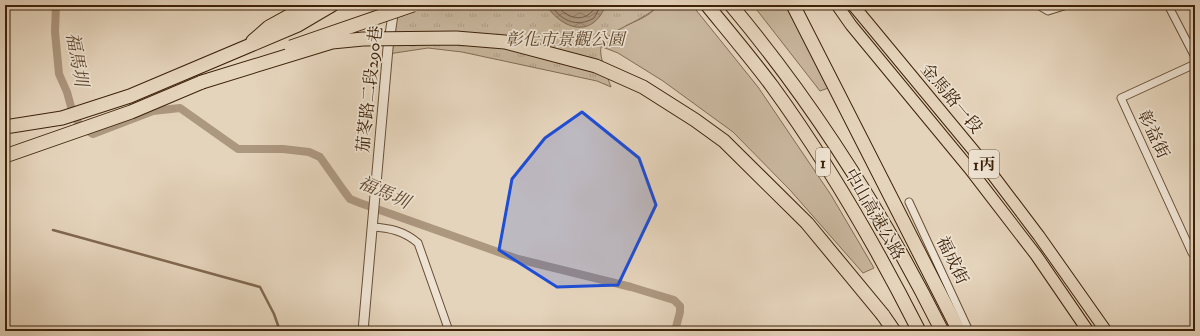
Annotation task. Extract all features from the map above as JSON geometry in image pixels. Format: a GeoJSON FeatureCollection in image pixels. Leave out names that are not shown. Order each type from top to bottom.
{"type":"FeatureCollection","features":[{"type":"Feature","properties":{"kind":"highway"},"geometry":{"type":"LineString","coordinates":[[245,48],[269,26],[309,5]]}},
{"type":"Feature","properties":{"kind":"highway"},"geometry":{"type":"LineString","coordinates":[[5,127],[62,118],[130,96],[298,25],[332,5]]}},
{"type":"Feature","properties":{"kind":"highway"},"geometry":{"type":"LineString","coordinates":[[5,156],[131,112],[303,42],[413,5]]}},
{"type":"Feature","properties":{"kind":"highway","name":"中山高速公路"},"geometry":{"type":"LineString","coordinates":[[707,5],[772,86],[826,166],[864,227],[919,331]]}},
{"type":"Feature","properties":{"kind":"highway","name":"中山高速公路"},"geometry":{"type":"LineString","coordinates":[[731,5],[755,34],[824,129],[864,189],[942,331]]}},
{"type":"Feature","properties":{"kind":"highway"},"geometry":{"type":"LineString","coordinates":[[793,5],[959,331]]}},
{"type":"Feature","properties":{"kind":"highway"},"geometry":{"type":"LineString","coordinates":[[202,82],[332,42],[363,39],[456,38],[505,42],[596,66],[643,87],[695,120],[724,141],[807,224],[883,315],[894,331]]}},
{"type":"Feature","properties":{"kind":"main road","name":"金馬路一段"},"geometry":{"type":"LineString","coordinates":[[837,5],[851,26],[969,168],[1036,255],[1088,331]]}},
{"type":"Feature","properties":{"kind":"main road","name":"金馬路一段"},"geometry":{"type":"LineString","coordinates":[[853,5],[983,162],[1039,236],[1106,331]]}},
{"type":"Feature","properties":{"kind":"street","name":"茄苳路二段290巷"},"geometry":{"type":"LineString","coordinates":[[372,227],[372,213],[388,48],[394,5]]}},
{"type":"Feature","properties":{"kind":"street"},"geometry":{"type":"LineString","coordinates":[[1038,5],[1048,11],[1067,5]]}},
{"type":"Feature","properties":{"kind":"street"},"geometry":{"type":"LineString","coordinates":[[1168,5],[1195,57]]}},
{"type":"Feature","properties":{"kind":"street","name":"彰益街"},"geometry":{"type":"LineString","coordinates":[[1195,64],[1121,98],[1192,253],[1195,252]]}},
{"type":"Feature","properties":{"kind":"street","name":"福成街"},"geometry":{"type":"LineString","coordinates":[[909,202],[969,331]]}},
{"type":"Feature","properties":{"kind":"street"},"geometry":{"type":"LineString","coordinates":[[363,331],[372,227],[391,228],[410,235],[418,243],[449,331]]}},
{"type":"Feature","properties":{"kind":"highlighted area"},"geometry":{"type":"Polygon","coordinates":[[[582,112],[639,158],[656,205],[618,285],[557,287],[499,250],[512,179],[545,138],[582,112]]]}},
{"type":"Feature","properties":{"kind":"green space","name":"彰化市景觀公園"},"geometry":{"type":"Polygon","coordinates":[[[394,5],[658,5],[648,14],[607,37],[602,43],[602,59],[611,87],[597,81],[462,52],[428,48],[388,54],[394,5]]]}},
{"type":"Feature","properties":{"kind":"green space"},"geometry":{"type":"Polygon","coordinates":[[[658,5],[692,5],[758,87],[831,195],[874,268],[863,273],[790,190],[733,132],[663,81],[618,53],[600,46],[612,33],[646,16],[658,5]]]}},
{"type":"Feature","properties":{"kind":"green space"},"geometry":{"type":"Polygon","coordinates":[[[753,5],[788,5],[834,86],[820,91],[753,5]]]}},
{"type":"Feature","properties":{"kind":"water"},"geometry":{"type":"Polygon","coordinates":[[[546,5],[605,5],[605,7],[599,17],[592,24],[584,27],[576,27],[568,25],[560,20],[546,5]]]}},
{"type":"Feature","properties":{"kind":"waterway","name":"福馬圳"},"geometry":{"type":"LineString","coordinates":[[56,5],[55,32],[59,74],[67,92],[73,114],[81,127],[93,134],[153,111],[180,108],[238,149],[283,149],[309,152],[320,157],[350,199],[360,203],[518,259],[631,287],[674,300],[680,306],[675,331]]}},
{"type":"Feature","properties":{"kind":"waterway"},"geometry":{"type":"LineString","coordinates":[[53,230],[260,287],[274,314],[280,331]]}}]}
